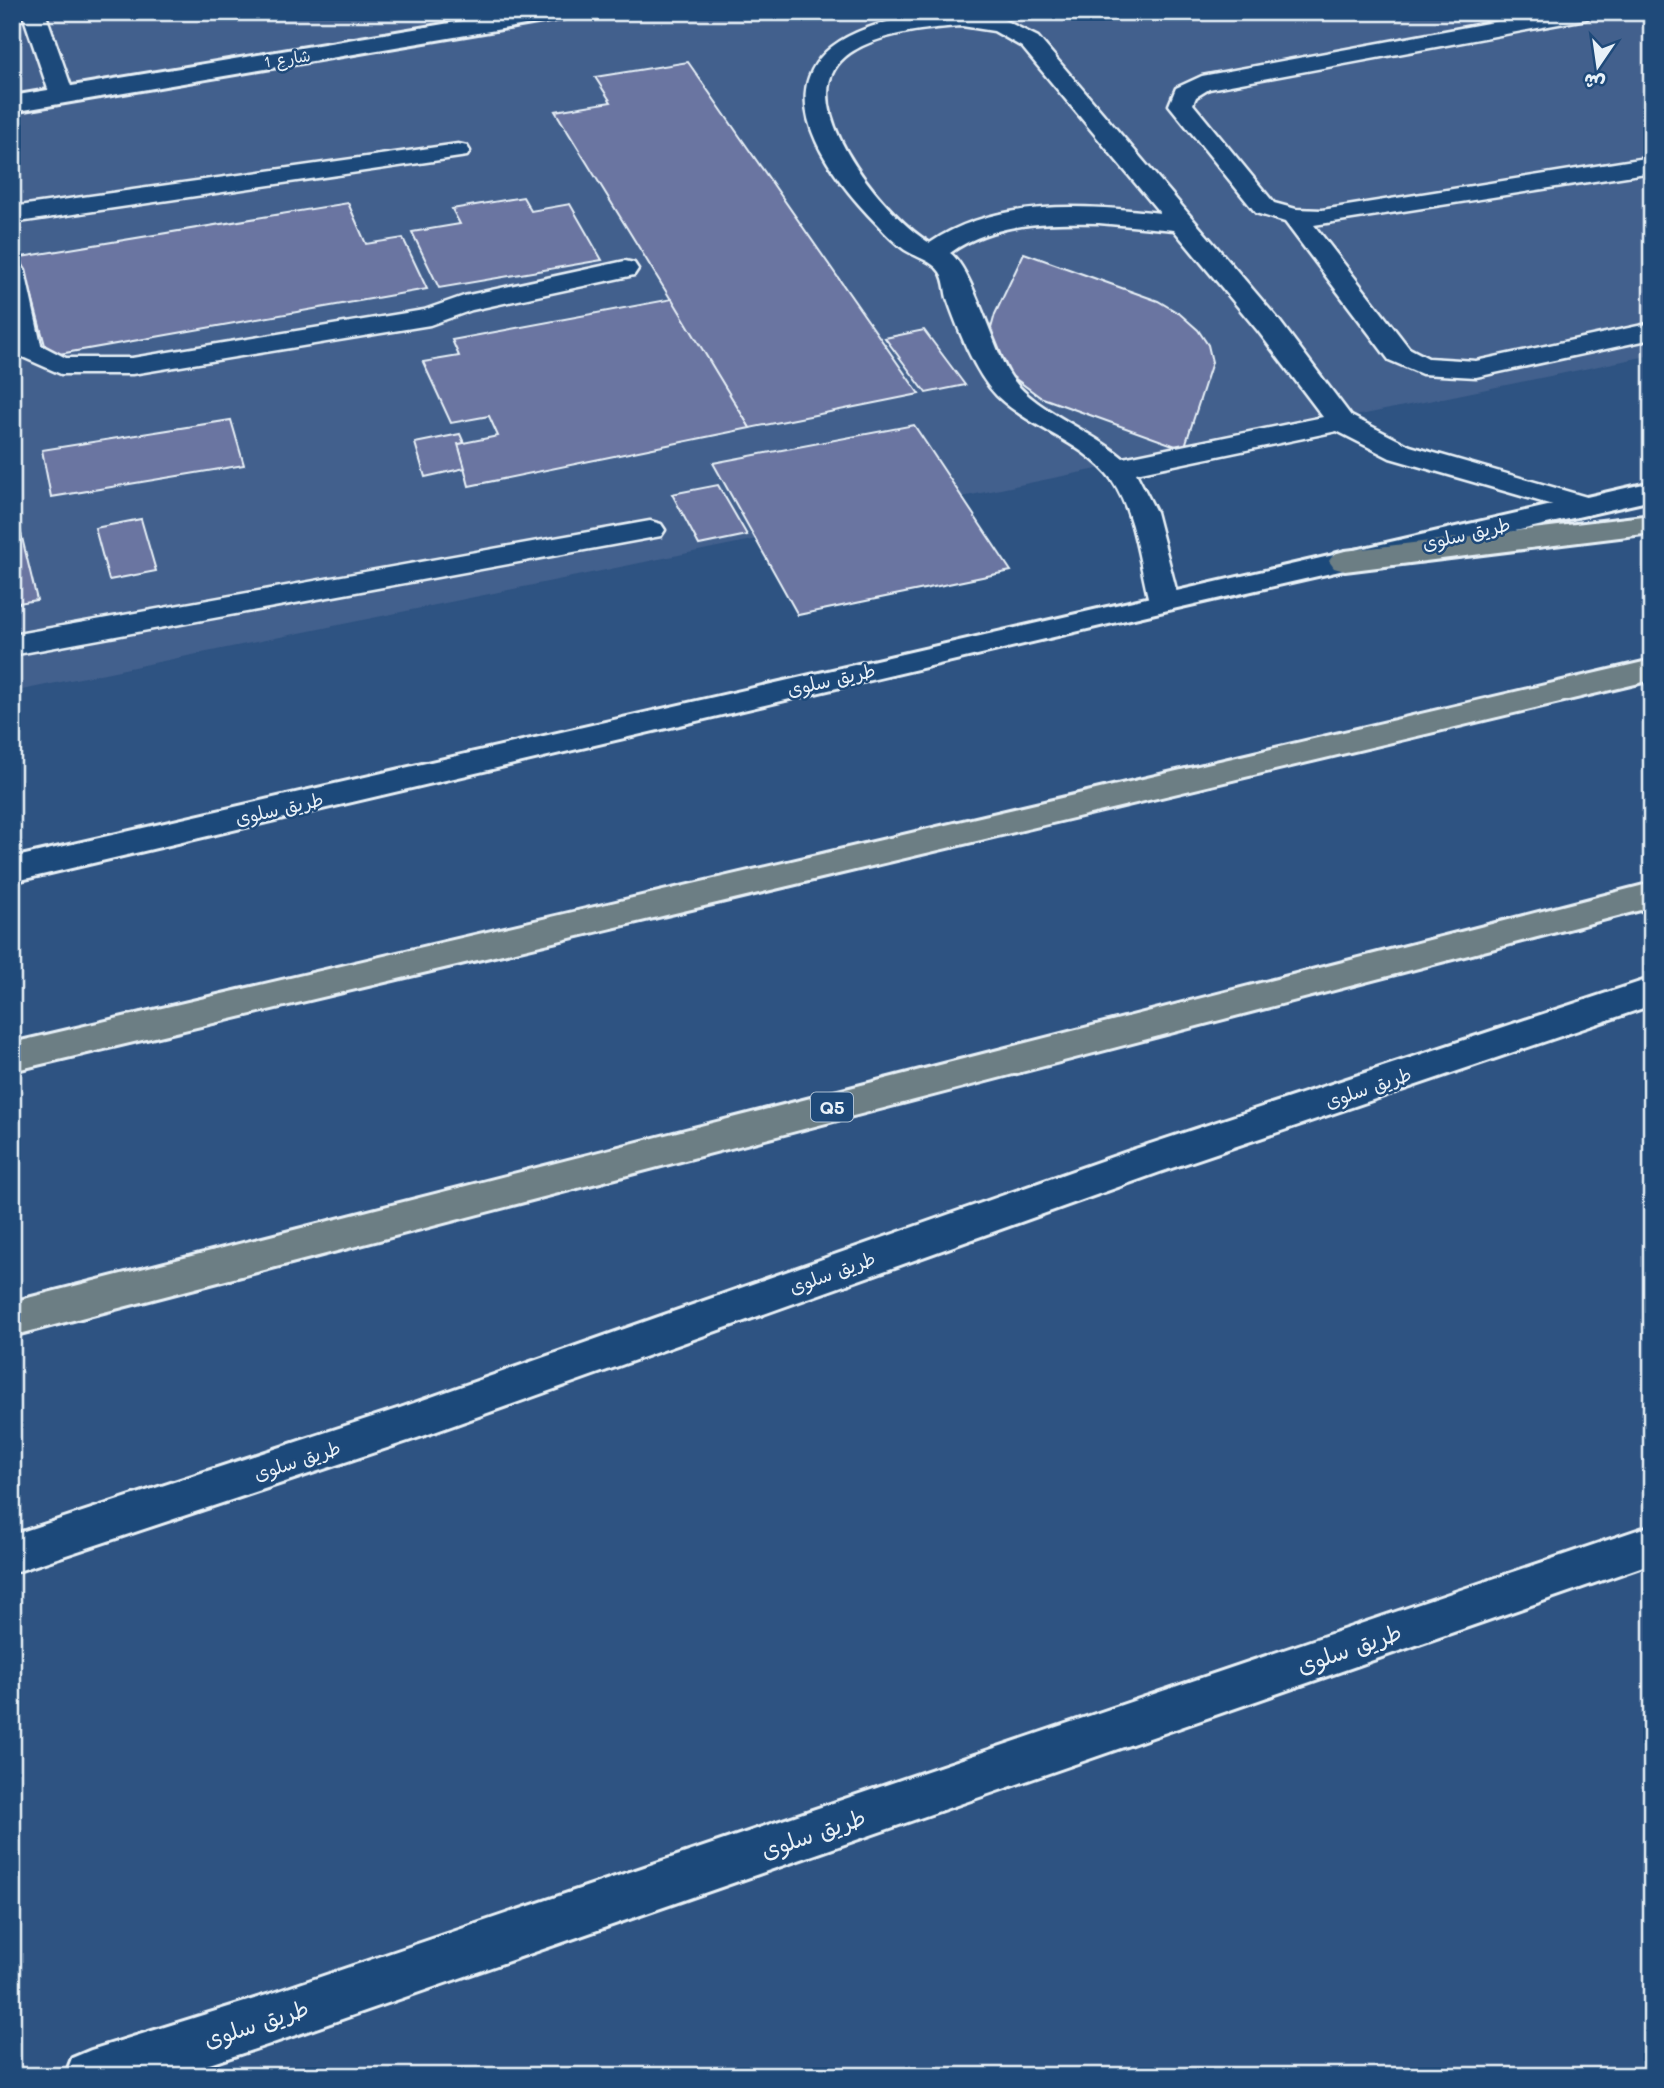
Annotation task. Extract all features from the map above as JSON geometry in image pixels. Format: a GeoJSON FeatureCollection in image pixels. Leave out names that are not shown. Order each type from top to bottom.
{"type":"FeatureCollection","features":[{"type":"Feature","properties":{"kind":"highway"},"geometry":{"type":"LineString","coordinates":[[1345,561],[1652,524]]}},
{"type":"Feature","properties":{"kind":"highway"},"geometry":{"type":"LineString","coordinates":[[12,1057],[1652,670]]}},
{"type":"Feature","properties":{"kind":"highway","name":"Q5"},"geometry":{"type":"LineString","coordinates":[[12,1319],[1652,895]]}},
{"type":"Feature","properties":{"kind":"street","name":"شارع 1"},"geometry":{"type":"LineString","coordinates":[[12,104],[561,12]]}},
{"type":"Feature","properties":{"kind":"street","name":"طريق سلوى"},"geometry":{"type":"LineString","coordinates":[[12,870],[1164,601],[1652,491]]}},
{"type":"Feature","properties":{"kind":"street","name":"طريق سلوى"},"geometry":{"type":"LineString","coordinates":[[12,1554],[408,1423],[1132,1166],[1652,991]]}},
{"type":"Feature","properties":{"kind":"street","name":"طريق سلوى"},"geometry":{"type":"LineString","coordinates":[[91,2076],[270,2019],[1652,1544]]}},
{"type":"Feature","properties":{"kind":"lane"},"geometry":{"type":"LineString","coordinates":[[33,12],[62,95]]}},
{"type":"Feature","properties":{"kind":"lane"},"geometry":{"type":"LineString","coordinates":[[1587,12],[1202,83],[1185,93],[1181,105],[1265,208],[1294,217],[1322,218],[1652,164]]}},
{"type":"Feature","properties":{"kind":"lane"},"geometry":{"type":"LineString","coordinates":[[1164,601],[1133,492],[1117,468],[1003,387],[961,299],[951,268],[910,242],[846,169],[827,140],[815,92],[820,73],[836,56],[861,39],[904,26],[940,20],[989,19],[1010,26],[1030,42],[1268,325],[1340,422],[1400,452],[1587,506]]}},
{"type":"Feature","properties":{"kind":"lane"},"geometry":{"type":"LineString","coordinates":[[12,215],[458,151]]}},
{"type":"Feature","properties":{"kind":"lane"},"geometry":{"type":"LineString","coordinates":[[930,254],[962,234],[996,223],[1087,216],[1181,223]]}},
{"type":"Feature","properties":{"kind":"lane"},"geometry":{"type":"LineString","coordinates":[[1294,217],[1399,354],[1422,366],[1476,369],[1652,331]]}},
{"type":"Feature","properties":{"kind":"lane"},"geometry":{"type":"LineString","coordinates":[[12,271],[28,349],[61,366],[132,366],[430,317],[464,304],[625,270]]}},
{"type":"Feature","properties":{"kind":"lane"},"geometry":{"type":"LineString","coordinates":[[1117,468],[1340,422]]}},
{"type":"Feature","properties":{"kind":"lane"},"geometry":{"type":"LineString","coordinates":[[12,645],[650,530]]}},
{"type":"Feature","properties":{"kind":"shaded area"},"geometry":{"type":"Polygon","coordinates":[[[12,12],[1652,12],[1652,355],[12,692],[12,12]]]}},
{"type":"Feature","properties":{"kind":"building"},"geometry":{"type":"Polygon","coordinates":[[[109,12],[160,12],[111,19],[109,12]]]}},
{"type":"Feature","properties":{"kind":"building"},"geometry":{"type":"Polygon","coordinates":[[[688,62],[919,394],[750,428],[555,111],[611,102],[595,77],[688,62]]]}},
{"type":"Feature","properties":{"kind":"building"},"geometry":{"type":"Polygon","coordinates":[[[523,197],[531,211],[570,204],[602,260],[439,288],[412,232],[460,224],[452,209],[523,197]]]}},
{"type":"Feature","properties":{"kind":"building"},"geometry":{"type":"Polygon","coordinates":[[[348,203],[366,244],[403,238],[427,289],[48,356],[21,257],[348,203]]]}},
{"type":"Feature","properties":{"kind":"building"},"geometry":{"type":"Polygon","coordinates":[[[1024,253],[1158,301],[1180,314],[1198,330],[1208,345],[1212,362],[1184,449],[1040,397],[1009,374],[991,345],[990,332],[995,314],[1024,253]]]}},
{"type":"Feature","properties":{"kind":"building"},"geometry":{"type":"Polygon","coordinates":[[[672,299],[750,428],[469,486],[458,444],[498,436],[489,416],[451,423],[423,362],[459,356],[452,340],[672,299]]]}},
{"type":"Feature","properties":{"kind":"building"},"geometry":{"type":"Polygon","coordinates":[[[924,330],[965,385],[926,393],[885,338],[924,330]]]}},
{"type":"Feature","properties":{"kind":"building"},"geometry":{"type":"Polygon","coordinates":[[[231,420],[244,465],[51,497],[42,450],[231,420]]]}},
{"type":"Feature","properties":{"kind":"building"},"geometry":{"type":"Polygon","coordinates":[[[914,425],[1011,571],[798,615],[713,463],[914,425]]]}},
{"type":"Feature","properties":{"kind":"building"},"geometry":{"type":"Polygon","coordinates":[[[460,434],[464,443],[458,444],[465,468],[425,477],[415,443],[460,434]]]}},
{"type":"Feature","properties":{"kind":"building"},"geometry":{"type":"Polygon","coordinates":[[[718,485],[747,535],[699,545],[672,494],[718,485]]]}},
{"type":"Feature","properties":{"kind":"building"},"geometry":{"type":"Polygon","coordinates":[[[12,496],[37,600],[12,604],[12,496]]]}},
{"type":"Feature","properties":{"kind":"building"},"geometry":{"type":"Polygon","coordinates":[[[141,519],[156,571],[109,580],[95,528],[141,519]]]}}]}
